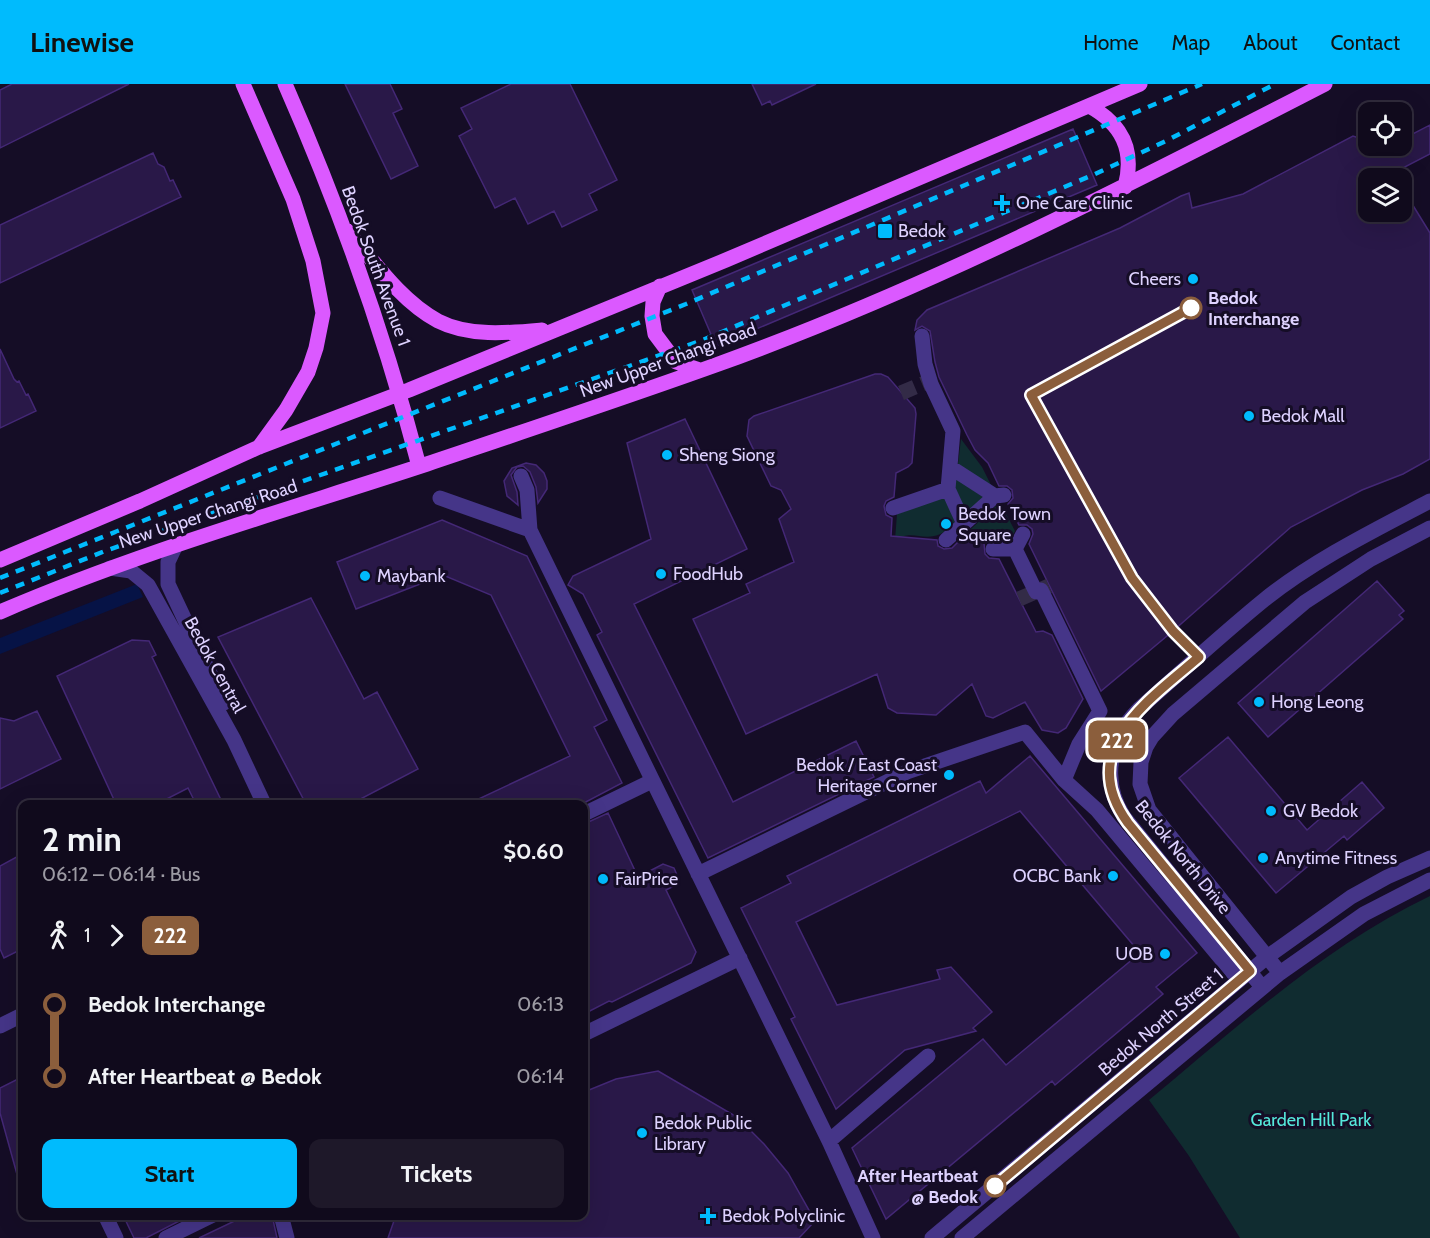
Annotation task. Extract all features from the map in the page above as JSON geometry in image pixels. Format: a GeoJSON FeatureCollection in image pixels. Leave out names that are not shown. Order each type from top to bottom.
{"type":"FeatureCollection","features":[{"type":"Feature","properties":{"kind":"main road"},"geometry":{"type":"LineString","coordinates":[[243,84],[293,200],[313,261],[323,313],[316,348],[308,372],[286,410],[259,447]]}},
{"type":"Feature","properties":{"kind":"main road","name":"Bedok South Avenue 1"},"geometry":{"type":"LineString","coordinates":[[285,84],[342,224],[400,392],[419,466]]}},
{"type":"Feature","properties":{"kind":"main road","name":"New Upper Changi Road"},"geometry":{"type":"LineString","coordinates":[[0,560],[140,501],[259,447],[562,328],[1140,84]]}},
{"type":"Feature","properties":{"kind":"main road","name":"New Upper Changi Road"},"geometry":{"type":"LineString","coordinates":[[0,612],[110,568],[700,370],[852,313],[982,256],[1125,187],[1325,84]]}},
{"type":"Feature","properties":{"kind":"main road"},"geometry":{"type":"LineString","coordinates":[[1089,106],[1109,119],[1124,139],[1129,163],[1125,187]]}},
{"type":"Feature","properties":{"kind":"main road"},"geometry":{"type":"LineString","coordinates":[[342,224],[412,304],[440,321],[462,329],[509,333],[562,328]]}},
{"type":"Feature","properties":{"kind":"main road"},"geometry":{"type":"LineString","coordinates":[[660,286],[652,302],[655,334],[676,362],[700,370]]}},
{"type":"Feature","properties":{"kind":"street"},"geometry":{"type":"LineString","coordinates":[[922,336],[930,384],[953,431],[948,489],[964,524]]}},
{"type":"Feature","properties":{"kind":"street"},"geometry":{"type":"LineString","coordinates":[[946,540],[999,496],[950,467]]}},
{"type":"Feature","properties":{"kind":"street"},"geometry":{"type":"LineString","coordinates":[[521,476],[527,490],[530,530],[829,1141],[873,1238]]}},
{"type":"Feature","properties":{"kind":"street"},"geometry":{"type":"LineString","coordinates":[[893,508],[948,489]]}},
{"type":"Feature","properties":{"kind":"street"},"geometry":{"type":"LineString","coordinates":[[440,498],[530,530]]}},
{"type":"Feature","properties":{"kind":"street","name":"Bedok North Drive"},"geometry":{"type":"LineString","coordinates":[[1262,987],[1121,812],[1113,794],[1111,781],[1110,767],[1114,748],[1126,724],[1139,710],[1265,600],[1299,575],[1340,550],[1430,501]]}},
{"type":"Feature","properties":{"kind":"street","name":"Bedok North Drive"},"geometry":{"type":"LineString","coordinates":[[1280,973],[1149,810],[1142,795],[1139,779],[1144,752],[1152,737],[1173,714],[1305,602],[1371,559],[1430,528]]}},
{"type":"Feature","properties":{"kind":"street"},"geometry":{"type":"LineString","coordinates":[[1015,549],[1023,534]]}},
{"type":"Feature","properties":{"kind":"street","name":"Bedok Central"},"geometry":{"type":"LineString","coordinates":[[175,547],[168,562],[168,584],[269,800]]}},
{"type":"Feature","properties":{"kind":"street"},"geometry":{"type":"LineString","coordinates":[[993,549],[1015,549]]}},
{"type":"Feature","properties":{"kind":"street"},"geometry":{"type":"LineString","coordinates":[[1015,549],[1100,711],[1079,744],[1064,780]]}},
{"type":"Feature","properties":{"kind":"street","name":"Bedok Central"},"geometry":{"type":"LineString","coordinates":[[110,568],[131,571],[148,585],[234,740],[262,800]]}},
{"type":"Feature","properties":{"kind":"street"},"geometry":{"type":"LineString","coordinates":[[698,874],[907,772],[1025,732],[1064,780],[1097,810],[1233,973]]}},
{"type":"Feature","properties":{"kind":"street"},"geometry":{"type":"LineString","coordinates":[[588,812],[652,780]]}},
{"type":"Feature","properties":{"kind":"street","name":"Bedok North Street 1"},"geometry":{"type":"LineString","coordinates":[[932,1238],[1267,957],[1351,897],[1387,877],[1430,858]]}},
{"type":"Feature","properties":{"kind":"street"},"geometry":{"type":"LineString","coordinates":[[962,1238],[1280,973],[1364,914],[1430,880]]}},
{"type":"Feature","properties":{"kind":"street"},"geometry":{"type":"LineString","coordinates":[[588,1032],[740,958]]}},
{"type":"Feature","properties":{"kind":"street"},"geometry":{"type":"LineString","coordinates":[[0,1026],[18,1017]]}},
{"type":"Feature","properties":{"kind":"street"},"geometry":{"type":"LineString","coordinates":[[829,1141],[928,1056]]}},
{"type":"Feature","properties":{"kind":"street"},"geometry":{"type":"LineString","coordinates":[[107,1220],[116,1238]]}},
{"type":"Feature","properties":{"kind":"street"},"geometry":{"type":"LineString","coordinates":[[166,1238],[203,1220]]}},
{"type":"Feature","properties":{"kind":"street"},"geometry":{"type":"LineString","coordinates":[[282,1220],[287,1238]]}},
{"type":"Feature","properties":{"kind":"green space"},"geometry":{"type":"Polygon","coordinates":[[[961,439],[982,467],[992,487],[958,464],[961,439]]]}},
{"type":"Feature","properties":{"kind":"green space"},"geometry":{"type":"Polygon","coordinates":[[[955,478],[985,498],[966,513],[954,487],[955,478]]]}},
{"type":"Feature","properties":{"kind":"green space"},"geometry":{"type":"Polygon","coordinates":[[[945,496],[955,522],[937,535],[929,537],[910,535],[895,540],[897,514],[945,496]]]}},
{"type":"Feature","properties":{"kind":"green space"},"geometry":{"type":"Polygon","coordinates":[[[1001,504],[1015,531],[1010,541],[960,539],[997,505],[1001,504]]]}},
{"type":"Feature","properties":{"kind":"green space","name":"Garden Hill Park"},"geometry":{"type":"Polygon","coordinates":[[[1430,896],[1430,1238],[1240,1238],[1189,1156],[1149,1100],[1283,989],[1318,963],[1391,916],[1430,896]]]}},
{"type":"Feature","properties":{"kind":"shaded area"},"geometry":{"type":"Polygon","coordinates":[[[137,584],[143,597],[0,654],[0,638],[137,584]]]}},
{"type":"Feature","properties":{"kind":"building"},"geometry":{"type":"Polygon","coordinates":[[[12,84],[129,84],[0,148],[0,90],[12,84]]]}},
{"type":"Feature","properties":{"kind":"building"},"geometry":{"type":"Polygon","coordinates":[[[345,84],[390,84],[402,109],[393,113],[418,166],[391,179],[345,84]]]}},
{"type":"Feature","properties":{"kind":"building"},"geometry":{"type":"Polygon","coordinates":[[[511,84],[570,84],[617,180],[589,194],[597,210],[562,227],[554,211],[528,224],[515,198],[495,208],[459,136],[472,129],[461,108],[511,84]]]}},
{"type":"Feature","properties":{"kind":"building"},"geometry":{"type":"Polygon","coordinates":[[[752,84],[816,84],[772,105],[770,101],[762,105],[752,84]]]}},
{"type":"Feature","properties":{"kind":"building","name":"Bedok Mall"},"geometry":{"type":"Polygon","coordinates":[[[1430,125],[1430,154],[1403,168],[1358,168],[1358,222],[1412,222],[1412,204],[1430,233],[1430,459],[1403,474],[1362,490],[1291,527],[1101,691],[1029,544],[1033,534],[1032,529],[1027,525],[1019,525],[1008,504],[1013,498],[1012,490],[1007,486],[999,486],[988,463],[975,450],[939,377],[930,331],[922,326],[915,330],[917,320],[927,310],[1120,228],[1181,196],[1189,193],[1192,208],[1243,194],[1353,136],[1358,138],[1358,156],[1412,156],[1412,134],[1430,125]]]}},
{"type":"Feature","properties":{"kind":"building"},"geometry":{"type":"Polygon","coordinates":[[[1073,129],[1097,185],[716,346],[692,290],[1073,129]]]}},
{"type":"Feature","properties":{"kind":"building"},"geometry":{"type":"Polygon","coordinates":[[[153,153],[158,164],[164,167],[170,181],[173,180],[181,197],[0,283],[0,225],[153,153]]]}},
{"type":"Feature","properties":{"kind":"building"},"geometry":{"type":"Polygon","coordinates":[[[0,349],[14,379],[19,381],[26,395],[28,394],[36,411],[0,428],[0,349]]]}},
{"type":"Feature","properties":{"kind":"building"},"geometry":{"type":"Polygon","coordinates":[[[875,374],[888,377],[915,408],[916,414],[912,463],[896,473],[894,497],[886,501],[884,506],[886,515],[892,518],[891,536],[937,540],[938,546],[944,549],[952,548],[959,541],[984,543],[985,554],[989,558],[999,559],[1036,632],[1043,631],[1052,635],[1083,699],[1066,728],[1058,733],[1042,730],[1025,702],[993,718],[986,716],[972,684],[936,715],[897,713],[888,708],[877,674],[746,734],[693,619],[750,593],[746,584],[794,562],[779,519],[791,509],[781,490],[771,486],[747,436],[749,420],[754,416],[875,374]]]}},
{"type":"Feature","properties":{"kind":"building"},"geometry":{"type":"Polygon","coordinates":[[[685,419],[747,549],[634,604],[733,802],[856,741],[874,777],[708,858],[597,635],[602,632],[583,594],[568,585],[573,576],[651,539],[627,443],[685,419]]]}},
{"type":"Feature","properties":{"kind":"building"},"geometry":{"type":"Polygon","coordinates":[[[526,463],[536,465],[544,473],[547,489],[538,503],[536,487],[530,472],[523,466],[517,467],[511,475],[517,492],[518,505],[507,496],[504,481],[512,468],[526,463]]]}},
{"type":"Feature","properties":{"kind":"building"},"geometry":{"type":"Polygon","coordinates":[[[442,520],[527,556],[607,720],[594,727],[622,783],[588,801],[476,800],[570,756],[491,595],[443,575],[356,609],[337,562],[442,520]]]}},
{"type":"Feature","properties":{"kind":"building"},"geometry":{"type":"Polygon","coordinates":[[[1377,581],[1404,611],[1399,615],[1403,619],[1268,737],[1238,703],[1377,581]]]}},
{"type":"Feature","properties":{"kind":"building"},"geometry":{"type":"Polygon","coordinates":[[[311,598],[364,699],[377,692],[418,769],[359,800],[304,800],[218,637],[311,598]]]}},
{"type":"Feature","properties":{"kind":"building"},"geometry":{"type":"Polygon","coordinates":[[[132,640],[149,641],[156,655],[152,657],[221,800],[194,800],[188,788],[165,800],[114,800],[57,676],[132,640]]]}},
{"type":"Feature","properties":{"kind":"building"},"geometry":{"type":"Polygon","coordinates":[[[37,711],[61,759],[0,789],[0,718],[14,721],[37,711]]]}},
{"type":"Feature","properties":{"kind":"building"},"geometry":{"type":"Polygon","coordinates":[[[1228,737],[1307,830],[1362,782],[1384,808],[1347,840],[1344,836],[1276,893],[1179,778],[1228,737]]]}},
{"type":"Feature","properties":{"kind":"building"},"geometry":{"type":"Polygon","coordinates":[[[1030,756],[1197,953],[1156,987],[1163,994],[1055,1085],[1052,1081],[886,1219],[852,1148],[983,1039],[1006,1065],[1140,953],[1020,811],[796,922],[837,1005],[940,979],[937,970],[951,967],[992,1012],[973,1028],[976,1031],[905,1050],[836,1109],[791,1019],[795,1017],[741,908],[791,883],[787,876],[980,781],[986,793],[1030,756]]]}},
{"type":"Feature","properties":{"kind":"building"},"geometry":{"type":"Polygon","coordinates":[[[608,813],[638,877],[663,864],[674,868],[677,875],[674,886],[666,890],[696,952],[691,963],[588,1012],[588,822],[608,813]]]}},
{"type":"Feature","properties":{"kind":"building"},"geometry":{"type":"Polygon","coordinates":[[[18,856],[18,951],[4,958],[0,949],[0,866],[18,856]]]}},
{"type":"Feature","properties":{"kind":"building"},"geometry":{"type":"Polygon","coordinates":[[[658,1071],[737,1117],[788,1173],[815,1221],[799,1238],[388,1238],[394,1220],[588,1220],[588,1090],[616,1079],[658,1071]]]}},
{"type":"Feature","properties":{"kind":"building"},"geometry":{"type":"Polygon","coordinates":[[[18,1079],[18,1178],[0,1113],[0,1088],[18,1079]]]}},
{"type":"Feature","properties":{"kind":"building"},"geometry":{"type":"Polygon","coordinates":[[[125,1220],[181,1220],[146,1238],[134,1238],[125,1220]]]}},
{"type":"Feature","properties":{"kind":"building"},"geometry":{"type":"Polygon","coordinates":[[[237,1220],[273,1220],[277,1238],[199,1238],[237,1220]]]}},
{"type":"Feature","properties":{"kind":"tunnel"},"geometry":{"type":"LineString","coordinates":[[901,393],[939,377]]}},
{"type":"Feature","properties":{"kind":"tunnel"},"geometry":{"type":"LineString","coordinates":[[1019,599],[1049,586]]}},
{"type":"Feature","properties":{"kind":"railway"},"geometry":{"type":"LineString","coordinates":[[0,578],[686,304],[1202,84]]}},
{"type":"Feature","properties":{"kind":"railway"},"geometry":{"type":"LineString","coordinates":[[0,593],[105,551],[703,340],[1095,174],[1166,141],[1275,84]]}},
{"type":"Feature","properties":{"kind":"bus line","name":"222"},"geometry":{"type":"LineString","coordinates":[[995,1186],[1250,971],[1128,823],[1115,800],[1110,767],[1114,748],[1122,730],[1139,710],[1199,657],[1173,631],[1132,578],[1031,395],[1191,308]]}},
{"type":"Feature","properties":{"kind":"place","name":"One Care Clinic"},"geometry":{"type":"Point","coordinates":[1002,203]}},
{"type":"Feature","properties":{"kind":"place","name":"Bedok"},"geometry":{"type":"Point","coordinates":[885,231]}},
{"type":"Feature","properties":{"kind":"place","name":"Cheers"},"geometry":{"type":"Point","coordinates":[1193,279]}},
{"type":"Feature","properties":{"kind":"place","name":"Bedok Interchange"},"geometry":{"type":"Point","coordinates":[1191,308]}},
{"type":"Feature","properties":{"kind":"place","name":"Bedok Mall"},"geometry":{"type":"Point","coordinates":[1249,416]}},
{"type":"Feature","properties":{"kind":"place","name":"Sheng Siong"},"geometry":{"type":"Point","coordinates":[667,455]}},
{"type":"Feature","properties":{"kind":"place","name":"Bedok Town Square"},"geometry":{"type":"Point","coordinates":[946,524]}},
{"type":"Feature","properties":{"kind":"place","name":"FoodHub"},"geometry":{"type":"Point","coordinates":[661,574]}},
{"type":"Feature","properties":{"kind":"place","name":"Maybank"},"geometry":{"type":"Point","coordinates":[365,576]}},
{"type":"Feature","properties":{"kind":"place","name":"Hong Leong"},"geometry":{"type":"Point","coordinates":[1259,702]}},
{"type":"Feature","properties":{"kind":"place","name":"Bedok / East Coast Heritage Corner"},"geometry":{"type":"Point","coordinates":[949,775]}},
{"type":"Feature","properties":{"kind":"place","name":"GV Bedok"},"geometry":{"type":"Point","coordinates":[1271,811]}},
{"type":"Feature","properties":{"kind":"place","name":"Anytime Fitness"},"geometry":{"type":"Point","coordinates":[1263,858]}},
{"type":"Feature","properties":{"kind":"place","name":"OCBC Bank"},"geometry":{"type":"Point","coordinates":[1113,876]}},
{"type":"Feature","properties":{"kind":"place","name":"FairPrice"},"geometry":{"type":"Point","coordinates":[603,879]}},
{"type":"Feature","properties":{"kind":"place","name":"UOB"},"geometry":{"type":"Point","coordinates":[1165,954]}},
{"type":"Feature","properties":{"kind":"place","name":"Bedok Public Library"},"geometry":{"type":"Point","coordinates":[642,1133]}},
{"type":"Feature","properties":{"kind":"place","name":"After Heartbeat @ Bedok"},"geometry":{"type":"Point","coordinates":[995,1186]}},
{"type":"Feature","properties":{"kind":"place","name":"Bedok Polyclinic"},"geometry":{"type":"Point","coordinates":[708,1216]}}]}
